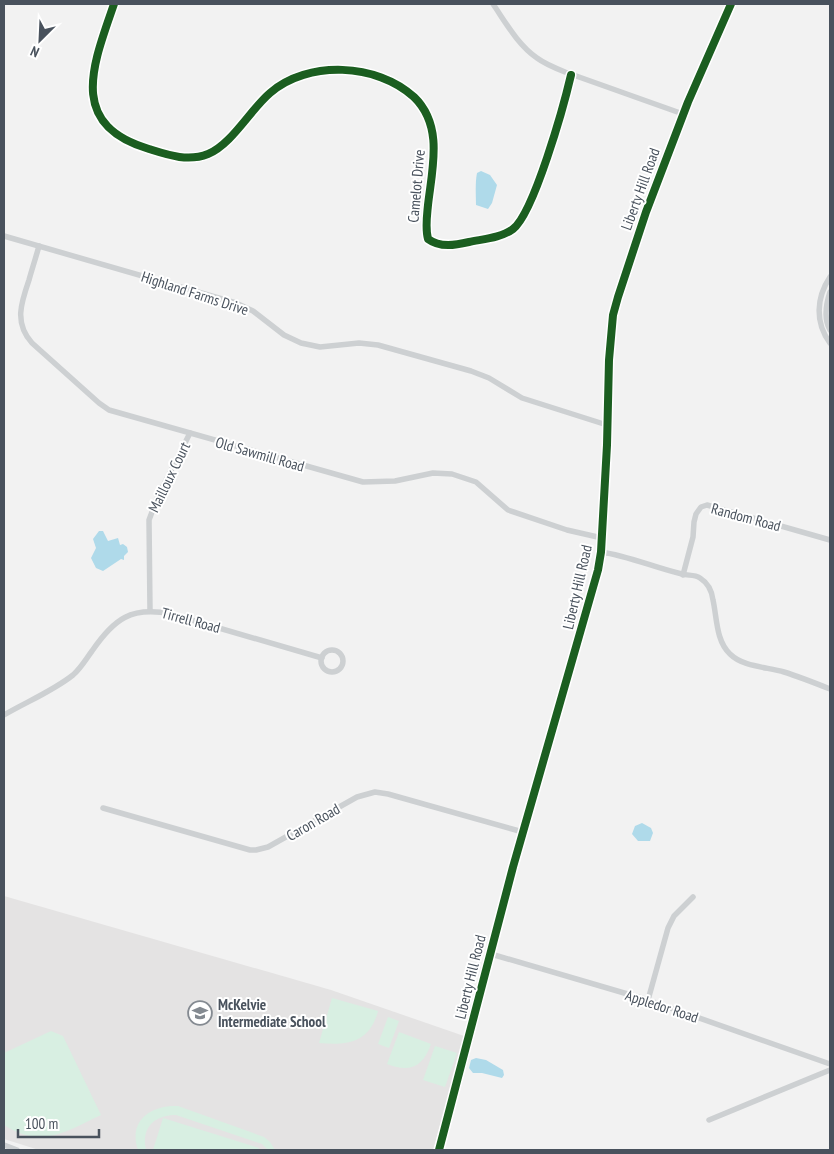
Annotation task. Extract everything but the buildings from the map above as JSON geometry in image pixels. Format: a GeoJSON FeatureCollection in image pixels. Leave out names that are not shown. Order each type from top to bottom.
{"type":"FeatureCollection","features":[{"type":"Feature","properties":{"kind":"street","name":"Camelot Drive"},"geometry":{"type":"LineString","coordinates":[[114,4],[97,59],[92,91],[98,116],[115,135],[132,144],[175,157],[188,158],[207,154],[218,148],[271,92],[305,74],[324,71],[362,72],[381,78],[399,86],[414,98],[426,113],[433,131],[434,150],[426,232],[428,239],[440,244],[459,244],[502,235],[522,219],[533,196],[561,112],[571,75]]}},
{"type":"Feature","properties":{"kind":"street"},"geometry":{"type":"LineString","coordinates":[[492,4],[522,45],[536,58],[571,75],[683,114]]}},
{"type":"Feature","properties":{"kind":"street","name":"Liberty Hill Road"},"geometry":{"type":"LineString","coordinates":[[439,1150],[523,832],[558,706],[592,596],[601,552],[608,425],[609,360],[613,315],[640,228],[683,114],[731,4]]}},
{"type":"Feature","properties":{"kind":"street","name":"Highland Farms Drive"},"geometry":{"type":"LineString","coordinates":[[4,236],[236,303],[253,311],[284,335],[301,343],[320,347],[359,343],[378,345],[471,371],[489,378],[522,398],[608,425]]}},
{"type":"Feature","properties":{"kind":"street","name":"Old Sawmill Road"},"geometry":{"type":"LineString","coordinates":[[39,246],[20,308],[22,327],[28,338],[109,410],[363,482],[396,481],[433,473],[452,474],[476,482],[508,510],[567,530],[602,538]]}},
{"type":"Feature","properties":{"kind":"street"},"geometry":{"type":"LineString","coordinates":[[830,277],[822,292],[819,307],[820,324],[830,343]]}},
{"type":"Feature","properties":{"kind":"street"},"geometry":{"type":"LineString","coordinates":[[824,334],[829,329],[826,308],[830,292]]}},
{"type":"Feature","properties":{"kind":"street","name":"Mailloux Court"},"geometry":{"type":"LineString","coordinates":[[150,610],[149,520],[158,496],[190,433]]}},
{"type":"Feature","properties":{"kind":"street","name":"Random Road"},"geometry":{"type":"LineString","coordinates":[[683,575],[693,537],[696,514],[701,507],[707,504],[830,540]]}},
{"type":"Feature","properties":{"kind":"street"},"geometry":{"type":"LineString","coordinates":[[601,552],[618,554],[683,575],[695,575],[701,578],[709,588],[722,643],[730,654],[741,661],[784,672],[830,689]]}},
{"type":"Feature","properties":{"kind":"street","name":"Tirrell Road"},"geometry":{"type":"LineString","coordinates":[[4,715],[73,675],[108,629],[118,621],[136,613],[150,610],[172,614],[322,658]]}},
{"type":"Feature","properties":{"kind":"street","name":"Caron Road"},"geometry":{"type":"LineString","coordinates":[[103,808],[250,850],[268,847],[357,797],[375,792],[523,832]]}},
{"type":"Feature","properties":{"kind":"street"},"geometry":{"type":"LineString","coordinates":[[648,1000],[668,928],[674,916],[693,898]]}},
{"type":"Feature","properties":{"kind":"street","name":"Appledor Road"},"geometry":{"type":"LineString","coordinates":[[491,954],[648,1000],[830,1064]]}},
{"type":"Feature","properties":{"kind":"street"},"geometry":{"type":"LineString","coordinates":[[709,1120],[830,1070]]}},
{"type":"Feature","properties":{"kind":"street"},"geometry":{"type":"LineString","coordinates":[[4,1145],[17,1150]]}},
{"type":"Feature","properties":{"kind":"shaded area","name":"McKelvie Intermediate School"},"geometry":{"type":"Polygon","coordinates":[[[4,896],[331,990],[464,1036],[433,1150],[39,1150],[4,1139],[4,896]]]}},
{"type":"Feature","properties":{"kind":"green space"},"geometry":{"type":"Polygon","coordinates":[[[332,998],[378,1011],[369,1030],[363,1036],[356,1040],[339,1044],[319,1043],[332,998]]]}},
{"type":"Feature","properties":{"kind":"green space"},"geometry":{"type":"Polygon","coordinates":[[[388,1017],[399,1021],[389,1048],[378,1044],[388,1017]]]}},
{"type":"Feature","properties":{"kind":"green space"},"geometry":{"type":"Polygon","coordinates":[[[51,1031],[63,1036],[101,1115],[65,1132],[42,1137],[30,1136],[4,1125],[4,1053],[51,1031]]]}},
{"type":"Feature","properties":{"kind":"green space"},"geometry":{"type":"Polygon","coordinates":[[[399,1032],[431,1044],[424,1058],[415,1066],[402,1068],[387,1064],[399,1032]]]}},
{"type":"Feature","properties":{"kind":"green space"},"geometry":{"type":"Polygon","coordinates":[[[435,1046],[457,1053],[445,1087],[423,1080],[435,1046]]]}},
{"type":"Feature","properties":{"kind":"green space"},"geometry":{"type":"Polygon","coordinates":[[[178,1106],[264,1137],[275,1150],[268,1150],[262,1144],[176,1115],[161,1117],[151,1124],[145,1135],[146,1150],[138,1150],[136,1132],[142,1119],[154,1110],[178,1106]]]}},
{"type":"Feature","properties":{"kind":"green space"},"geometry":{"type":"Polygon","coordinates":[[[163,1118],[259,1148],[258,1150],[153,1150],[163,1118]]]}},
{"type":"Feature","properties":{"kind":"water"},"geometry":{"type":"Polygon","coordinates":[[[481,171],[490,175],[497,185],[492,203],[488,209],[476,205],[476,177],[477,173],[481,171]]]}},
{"type":"Feature","properties":{"kind":"water"},"geometry":{"type":"Polygon","coordinates":[[[99,531],[103,531],[108,541],[118,538],[120,545],[123,544],[127,547],[128,552],[124,556],[124,560],[121,559],[103,571],[96,568],[91,558],[96,548],[93,539],[99,531]]]}},
{"type":"Feature","properties":{"kind":"water"},"geometry":{"type":"Polygon","coordinates":[[[642,823],[651,828],[653,833],[650,841],[638,841],[632,834],[635,826],[642,823]]]}},
{"type":"Feature","properties":{"kind":"water"},"geometry":{"type":"Polygon","coordinates":[[[476,1058],[486,1060],[503,1070],[504,1075],[502,1078],[482,1073],[473,1073],[469,1068],[471,1060],[476,1058]]]}},
{"type":"Feature","properties":{"kind":"cycle path"},"geometry":{"type":"LineString","coordinates":[[114,4],[99,49],[94,70],[93,90],[96,109],[106,125],[123,138],[149,149],[171,155],[186,158],[201,156],[208,154],[225,143],[263,100],[286,82],[303,75],[323,71],[362,72],[381,77],[399,86],[414,97],[423,108],[429,121],[433,134],[434,148],[427,231],[428,239],[443,245],[459,244],[497,236],[513,229],[521,219],[539,181],[571,75]]}},
{"type":"Feature","properties":{"kind":"cycle path"},"geometry":{"type":"LineString","coordinates":[[439,1150],[513,867],[598,570],[601,552],[607,445],[609,360],[613,315],[646,212],[688,102],[731,4]]}},
{"type":"Feature","properties":{"kind":"place","name":"McKelvie Intermediate School"},"geometry":{"type":"Point","coordinates":[200,1013]}}]}
